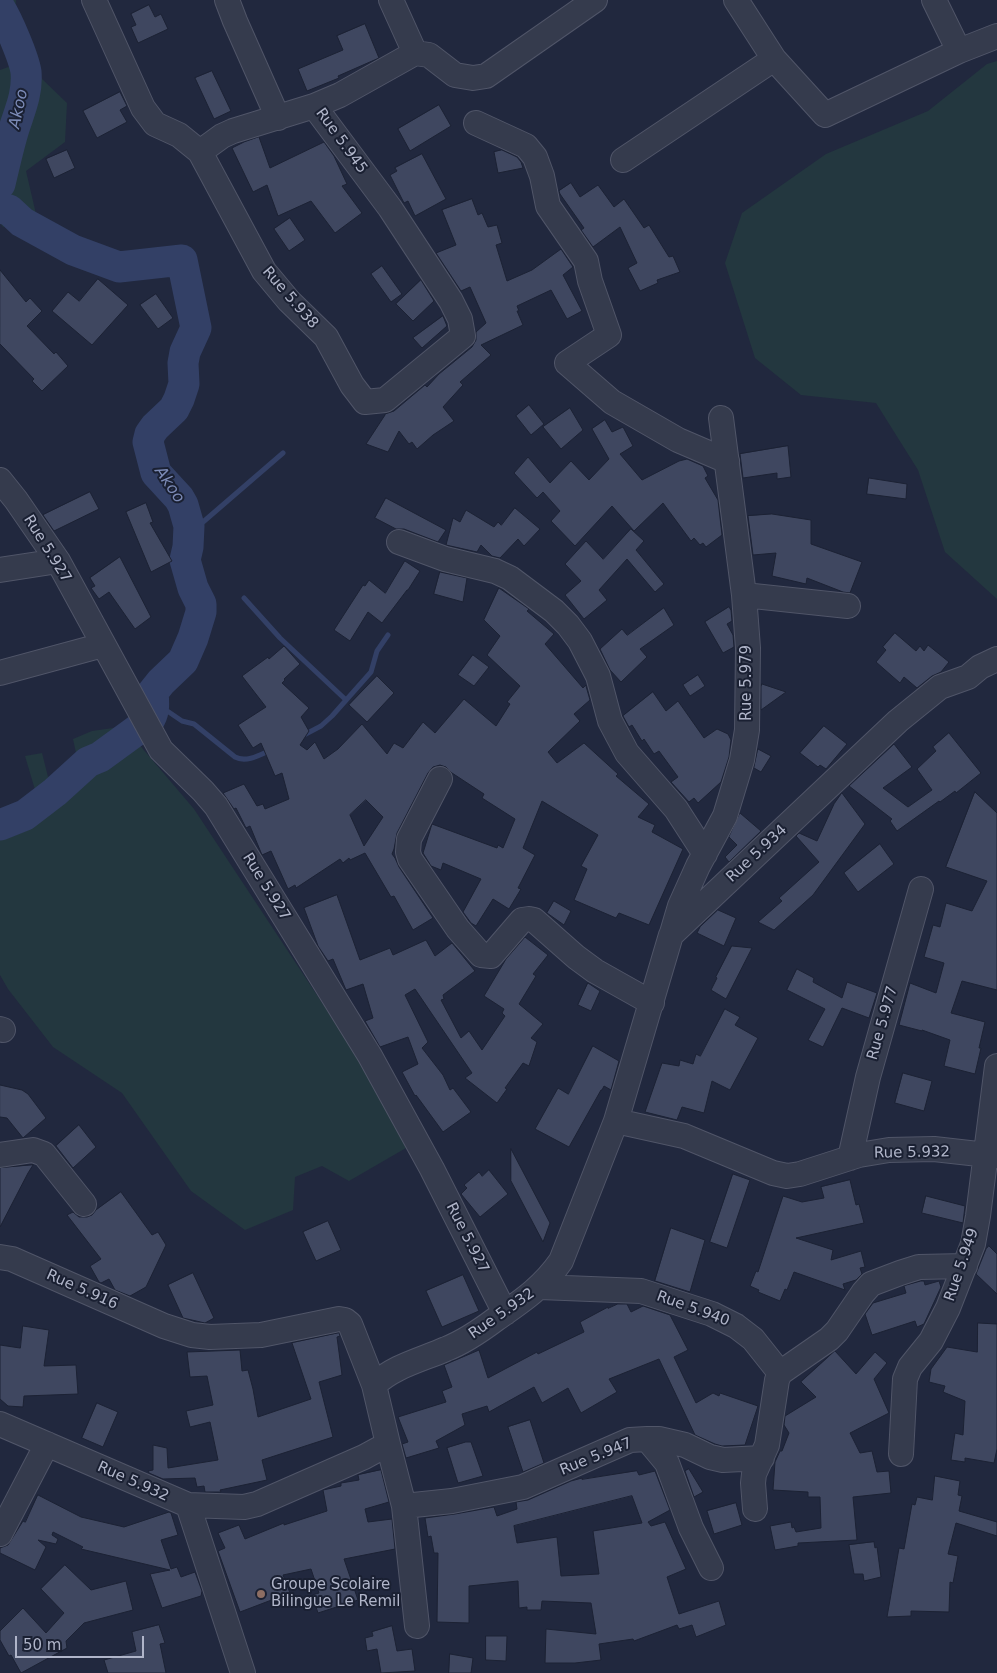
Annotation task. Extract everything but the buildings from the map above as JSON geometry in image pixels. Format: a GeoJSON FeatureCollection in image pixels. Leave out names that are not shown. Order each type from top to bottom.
{"type":"FeatureCollection","features":[{"type":"Feature","properties":{"kind":"street"},"geometry":{"type":"LineString","coordinates":[[94,0],[143,108],[154,124],[179,135],[200,152],[222,136],[233,131],[314,106]]}},
{"type":"Feature","properties":{"kind":"street"},"geometry":{"type":"LineString","coordinates":[[228,0],[235,21],[278,118]]}},
{"type":"Feature","properties":{"kind":"street"},"geometry":{"type":"LineString","coordinates":[[391,0],[415,53],[429,55],[454,76],[473,78],[486,76],[595,0]]}},
{"type":"Feature","properties":{"kind":"street"},"geometry":{"type":"LineString","coordinates":[[736,0],[774,59],[825,115],[959,51],[997,36]]}},
{"type":"Feature","properties":{"kind":"street"},"geometry":{"type":"LineString","coordinates":[[934,0],[959,51]]}},
{"type":"Feature","properties":{"kind":"street","name":"Rue 5.945"},"geometry":{"type":"LineString","coordinates":[[415,53],[340,95],[314,106],[390,208],[451,301],[460,319]]}},
{"type":"Feature","properties":{"kind":"street"},"geometry":{"type":"LineString","coordinates":[[623,160],[774,59]]}},
{"type":"Feature","properties":{"kind":"street"},"geometry":{"type":"LineString","coordinates":[[476,123],[526,146],[535,157],[548,206],[586,261],[590,281],[609,335],[567,363],[612,402],[678,440],[727,461]]}},
{"type":"Feature","properties":{"kind":"street","name":"Rue 5.938"},"geometry":{"type":"LineString","coordinates":[[200,152],[264,271],[289,301],[326,338],[352,385],[365,402],[386,400],[463,336],[460,319]]}},
{"type":"Feature","properties":{"kind":"street","name":"Rue 5.979"},"geometry":{"type":"LineString","coordinates":[[671,935],[680,906],[725,816],[742,760],[747,730],[748,648],[744,595],[721,418]]}},
{"type":"Feature","properties":{"kind":"street","name":"Rue 5.927"},"geometry":{"type":"LineString","coordinates":[[0,480],[16,500],[58,562],[161,750],[216,806],[370,1056],[432,1169],[505,1313]]}},
{"type":"Feature","properties":{"kind":"street"},"geometry":{"type":"LineString","coordinates":[[399,542],[436,556],[495,571],[510,578],[554,611],[568,625],[580,641],[598,676],[610,721],[627,753],[676,809],[705,854]]}},
{"type":"Feature","properties":{"kind":"street"},"geometry":{"type":"LineString","coordinates":[[0,570],[58,562]]}},
{"type":"Feature","properties":{"kind":"street"},"geometry":{"type":"LineString","coordinates":[[744,595],[848,606]]}},
{"type":"Feature","properties":{"kind":"street"},"geometry":{"type":"LineString","coordinates":[[0,673],[103,645]]}},
{"type":"Feature","properties":{"kind":"street","name":"Rue 5.934"},"geometry":{"type":"LineString","coordinates":[[671,935],[898,721],[940,687],[968,676],[997,658]]}},
{"type":"Feature","properties":{"kind":"street"},"geometry":{"type":"LineString","coordinates":[[440,779],[409,839],[408,852],[410,859],[458,929],[481,955],[491,956],[522,920],[529,918],[534,920],[576,957],[596,971],[652,1003]]}},
{"type":"Feature","properties":{"kind":"street","name":"Rue 5.977"},"geometry":{"type":"LineString","coordinates":[[850,1158],[868,1077],[921,889]]}},
{"type":"Feature","properties":{"kind":"street"},"geometry":{"type":"LineString","coordinates":[[616,1121],[671,935]]}},
{"type":"Feature","properties":{"kind":"street","name":"Rue 5.949"},"geometry":{"type":"LineString","coordinates":[[901,1454],[905,1380],[910,1367],[931,1341],[948,1308],[973,1244],[991,1156],[997,1066]]}},
{"type":"Feature","properties":{"kind":"street","name":"Rue 5.932"},"geometry":{"type":"LineString","coordinates":[[374,1386],[391,1371],[448,1349],[469,1338],[532,1294],[550,1277],[561,1261],[616,1121],[684,1136],[773,1174],[787,1176],[800,1174],[860,1155],[898,1150],[934,1149],[991,1156]]}},
{"type":"Feature","properties":{"kind":"street"},"geometry":{"type":"LineString","coordinates":[[0,1155],[33,1150],[44,1154],[84,1204]]}},
{"type":"Feature","properties":{"kind":"street","name":"Rue 5.916"},"geometry":{"type":"LineString","coordinates":[[0,1257],[12,1259],[164,1326],[192,1335],[210,1337],[261,1335],[345,1320],[350,1324],[374,1386]]}},
{"type":"Feature","properties":{"kind":"street"},"geometry":{"type":"LineString","coordinates":[[755,1508],[754,1474],[767,1445],[777,1380],[780,1373],[829,1339],[837,1331],[871,1284],[920,1268],[964,1266]]}},
{"type":"Feature","properties":{"kind":"street","name":"Rue 5.940"},"geometry":{"type":"LineString","coordinates":[[540,1287],[640,1291],[712,1314],[736,1326],[753,1339],[780,1373]]}},
{"type":"Feature","properties":{"kind":"street"},"geometry":{"type":"LineString","coordinates":[[374,1386],[404,1506],[417,1626]]}},
{"type":"Feature","properties":{"kind":"street","name":"Rue 5.932"},"geometry":{"type":"LineString","coordinates":[[0,1424],[188,1505],[244,1507],[257,1504],[364,1457],[388,1444]]}},
{"type":"Feature","properties":{"kind":"street"},"geometry":{"type":"LineString","coordinates":[[647,1439],[659,1439],[685,1444],[710,1457],[723,1460],[762,1458]]}},
{"type":"Feature","properties":{"kind":"street","name":"Rue 5.947"},"geometry":{"type":"LineString","coordinates":[[404,1506],[452,1501],[523,1487],[630,1440],[647,1439],[667,1463],[691,1528],[711,1568]]}},
{"type":"Feature","properties":{"kind":"street"},"geometry":{"type":"LineString","coordinates":[[0,1534],[47,1444]]}},
{"type":"Feature","properties":{"kind":"street"},"geometry":{"type":"LineString","coordinates":[[188,1505],[243,1673]]}},
{"type":"Feature","properties":{"kind":"shaded area"},"geometry":{"type":"Polygon","coordinates":[[[0,0],[16,0],[15,10],[31,38],[35,69],[40,77],[67,103],[65,142],[26,171],[36,214],[3,227],[0,223],[0,70],[14,65],[0,19],[0,0]]]}},
{"type":"Feature","properties":{"kind":"shaded area"},"geometry":{"type":"Polygon","coordinates":[[[997,61],[997,599],[945,552],[918,470],[876,403],[801,395],[755,358],[725,263],[742,213],[826,154],[928,111],[987,64],[997,61]]]}},
{"type":"Feature","properties":{"kind":"shaded area"},"geometry":{"type":"Polygon","coordinates":[[[113,728],[124,730],[137,742],[194,809],[387,1101],[406,1148],[349,1181],[322,1166],[295,1177],[293,1210],[245,1230],[191,1191],[122,1093],[53,1047],[8,989],[0,975],[0,818],[5,817],[36,793],[25,756],[42,753],[48,777],[78,762],[73,739],[92,731],[113,728]]]}},
{"type":"Feature","properties":{"kind":"waterway","name":"Akoo"},"geometry":{"type":"LineString","coordinates":[[0,8],[19,49],[26,72],[26,88],[0,184]]}},
{"type":"Feature","properties":{"kind":"waterway"},"geometry":{"type":"LineString","coordinates":[[0,129],[13,132]]}},
{"type":"Feature","properties":{"kind":"waterway","name":"Akoo"},"geometry":{"type":"LineString","coordinates":[[0,208],[9,210],[22,222],[73,250],[119,267],[182,260],[196,328],[185,352],[183,363],[184,384],[179,399],[174,409],[155,427],[150,434],[148,442],[156,473],[183,505],[189,526],[185,560],[193,588],[201,604],[201,612],[193,638],[183,661],[153,692],[153,711],[148,722],[100,757],[88,762],[55,792],[25,815],[0,825]]}},
{"type":"Feature","properties":{"kind":"waterway"},"geometry":{"type":"LineString","coordinates":[[188,535],[283,453]]}},
{"type":"Feature","properties":{"kind":"waterway"},"geometry":{"type":"LineString","coordinates":[[244,598],[280,638],[346,700]]}},
{"type":"Feature","properties":{"kind":"waterway"},"geometry":{"type":"LineString","coordinates":[[302,736],[321,726],[332,716],[371,672],[377,651],[388,635]]}},
{"type":"Feature","properties":{"kind":"waterway"},"geometry":{"type":"LineString","coordinates":[[154,705],[157,704],[182,721],[194,724],[239,759],[248,759],[271,750]]}},
{"type":"Feature","properties":{"kind":"place","name":"Groupe Scolaire Bilingue Le Remil"},"geometry":{"type":"Point","coordinates":[261,1594]}}]}
